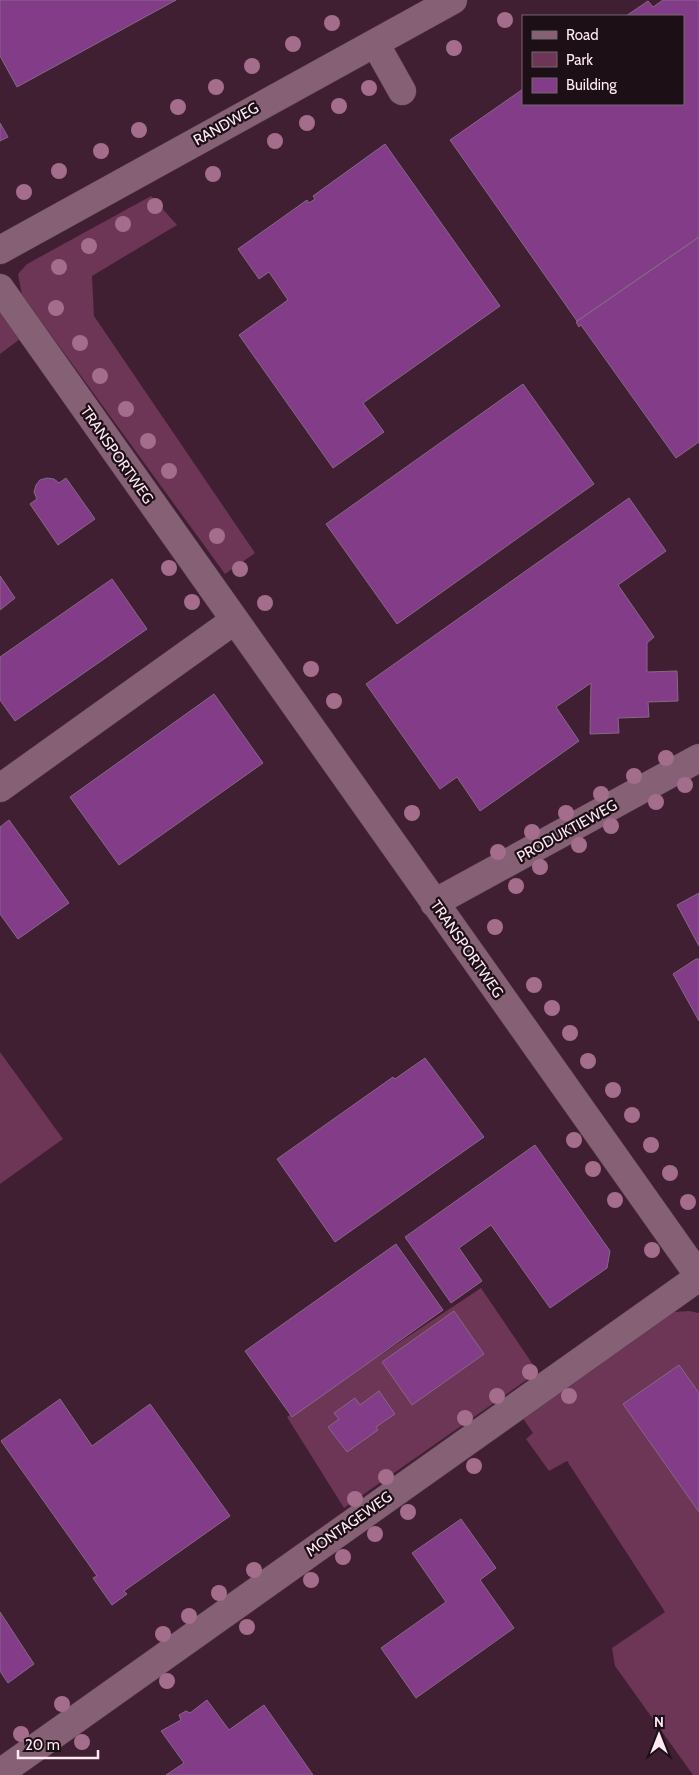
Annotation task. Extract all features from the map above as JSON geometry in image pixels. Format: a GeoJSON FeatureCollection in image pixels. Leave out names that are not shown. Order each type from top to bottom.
{"type":"FeatureCollection","features":[{"type":"Feature","properties":{"kind":"street","name":"RANDWEG"},"geometry":{"type":"LineString","coordinates":[[0,250],[453,0]]}},
{"type":"Feature","properties":{"kind":"street"},"geometry":{"type":"LineString","coordinates":[[375,43],[402,91]]}},
{"type":"Feature","properties":{"kind":"street","name":"TRANSPORTWEG"},"geometry":{"type":"LineString","coordinates":[[0,288],[699,1277]]}},
{"type":"Feature","properties":{"kind":"street"},"geometry":{"type":"LineString","coordinates":[[0,788],[235,620]]}},
{"type":"Feature","properties":{"kind":"street","name":"PRODUKTIEWEG"},"geometry":{"type":"LineString","coordinates":[[434,903],[699,758]]}},
{"type":"Feature","properties":{"kind":"street","name":"MONTAGEWEG"},"geometry":{"type":"LineString","coordinates":[[0,1773],[699,1277]]}},
{"type":"Feature","properties":{"kind":"green space"},"geometry":{"type":"Polygon","coordinates":[[[151,196],[177,225],[92,276],[94,316],[255,553],[225,574],[22,295],[18,274],[27,264],[151,196]]]}},
{"type":"Feature","properties":{"kind":"green space"},"geometry":{"type":"Polygon","coordinates":[[[0,312],[20,339],[0,354],[0,312]]]}},
{"type":"Feature","properties":{"kind":"green space"},"geometry":{"type":"Polygon","coordinates":[[[0,1052],[63,1139],[0,1184],[0,1052]]]}},
{"type":"Feature","properties":{"kind":"green space"},"geometry":{"type":"Polygon","coordinates":[[[481,1288],[538,1372],[344,1508],[287,1417],[481,1288]]]}},
{"type":"Feature","properties":{"kind":"green space"},"geometry":{"type":"Polygon","coordinates":[[[689,1311],[699,1313],[699,1775],[693,1775],[615,1666],[612,1648],[665,1612],[567,1461],[549,1471],[526,1439],[533,1433],[522,1417],[673,1312],[689,1311]]]}},
{"type":"Feature","properties":{"kind":"building"},"geometry":{"type":"Polygon","coordinates":[[[0,0],[176,0],[17,87],[0,56],[0,0]]]}},
{"type":"Feature","properties":{"kind":"building"},"geometry":{"type":"Polygon","coordinates":[[[663,0],[699,0],[699,237],[577,321],[450,140],[522,90],[522,105],[684,105],[684,15],[627,15],[648,1],[653,7],[663,0]]]}},
{"type":"Feature","properties":{"kind":"building"},"geometry":{"type":"Polygon","coordinates":[[[0,123],[8,137],[0,141],[0,123]]]}},
{"type":"Feature","properties":{"kind":"building"},"geometry":{"type":"Polygon","coordinates":[[[385,144],[500,306],[363,403],[384,432],[333,468],[239,335],[288,300],[269,272],[259,279],[238,249],[307,200],[309,203],[315,199],[313,196],[385,144]]]}},
{"type":"Feature","properties":{"kind":"building"},"geometry":{"type":"Polygon","coordinates":[[[699,237],[699,442],[676,458],[581,325],[579,327],[576,322],[699,237]]]}},
{"type":"Feature","properties":{"kind":"building"},"geometry":{"type":"Polygon","coordinates":[[[523,384],[594,484],[397,624],[326,524],[523,384]]]}},
{"type":"Feature","properties":{"kind":"building"},"geometry":{"type":"Polygon","coordinates":[[[66,478],[95,519],[58,545],[30,504],[37,499],[34,492],[36,485],[40,480],[54,479],[59,483],[66,478]]]}},
{"type":"Feature","properties":{"kind":"building"},"geometry":{"type":"Polygon","coordinates":[[[629,498],[666,551],[618,585],[654,637],[647,643],[647,672],[677,671],[678,701],[648,702],[649,717],[618,718],[619,733],[590,734],[591,683],[556,707],[579,741],[500,797],[480,811],[457,777],[440,789],[366,684],[629,498]]]}},
{"type":"Feature","properties":{"kind":"building"},"geometry":{"type":"Polygon","coordinates":[[[0,576],[15,598],[0,610],[0,576]]]}},
{"type":"Feature","properties":{"kind":"building"},"geometry":{"type":"Polygon","coordinates":[[[112,579],[147,629],[15,721],[0,700],[0,657],[112,579]]]}},
{"type":"Feature","properties":{"kind":"building"},"geometry":{"type":"Polygon","coordinates":[[[214,694],[263,763],[119,865],[70,797],[214,694]]]}},
{"type":"Feature","properties":{"kind":"building"},"geometry":{"type":"Polygon","coordinates":[[[9,820],[69,903],[18,939],[0,914],[0,827],[9,820]]]}},
{"type":"Feature","properties":{"kind":"building"},"geometry":{"type":"Polygon","coordinates":[[[699,893],[699,946],[677,905],[699,893]]]}},
{"type":"Feature","properties":{"kind":"building"},"geometry":{"type":"Polygon","coordinates":[[[699,959],[699,1021],[673,974],[699,959]]]}},
{"type":"Feature","properties":{"kind":"building"},"geometry":{"type":"Polygon","coordinates":[[[425,1058],[484,1137],[335,1242],[277,1159],[393,1077],[395,1079],[425,1058]]]}},
{"type":"Feature","properties":{"kind":"building"},"geometry":{"type":"Polygon","coordinates":[[[535,1145],[610,1251],[607,1268],[550,1308],[491,1225],[459,1248],[482,1281],[451,1303],[405,1237],[535,1145]]]}},
{"type":"Feature","properties":{"kind":"building"},"geometry":{"type":"Polygon","coordinates":[[[396,1244],[443,1310],[292,1417],[245,1351],[396,1244]]]}},
{"type":"Feature","properties":{"kind":"building"},"geometry":{"type":"Polygon","coordinates":[[[454,1311],[484,1354],[412,1405],[382,1362],[454,1311]]]}},
{"type":"Feature","properties":{"kind":"building"},"geometry":{"type":"Polygon","coordinates":[[[679,1365],[699,1393],[699,1512],[623,1404],[679,1365]]]}},
{"type":"Feature","properties":{"kind":"building"},"geometry":{"type":"Polygon","coordinates":[[[379,1391],[395,1414],[376,1427],[378,1430],[347,1452],[328,1427],[339,1419],[334,1413],[355,1398],[360,1405],[379,1391]]]}},
{"type":"Feature","properties":{"kind":"building"},"geometry":{"type":"Polygon","coordinates":[[[60,1399],[92,1446],[150,1404],[230,1516],[124,1591],[127,1594],[112,1605],[93,1578],[97,1576],[1,1441],[60,1399]]]}},
{"type":"Feature","properties":{"kind":"building"},"geometry":{"type":"Polygon","coordinates":[[[461,1519],[496,1568],[480,1580],[514,1628],[416,1698],[381,1648],[446,1602],[412,1553],[461,1519]]]}},
{"type":"Feature","properties":{"kind":"building"},"geometry":{"type":"Polygon","coordinates":[[[0,1612],[34,1664],[8,1683],[0,1671],[0,1612]]]}},
{"type":"Feature","properties":{"kind":"building"},"geometry":{"type":"Polygon","coordinates":[[[207,1700],[229,1730],[264,1705],[313,1775],[166,1775],[184,1763],[161,1731],[181,1720],[179,1715],[186,1711],[190,1713],[207,1700]]]}}]}
